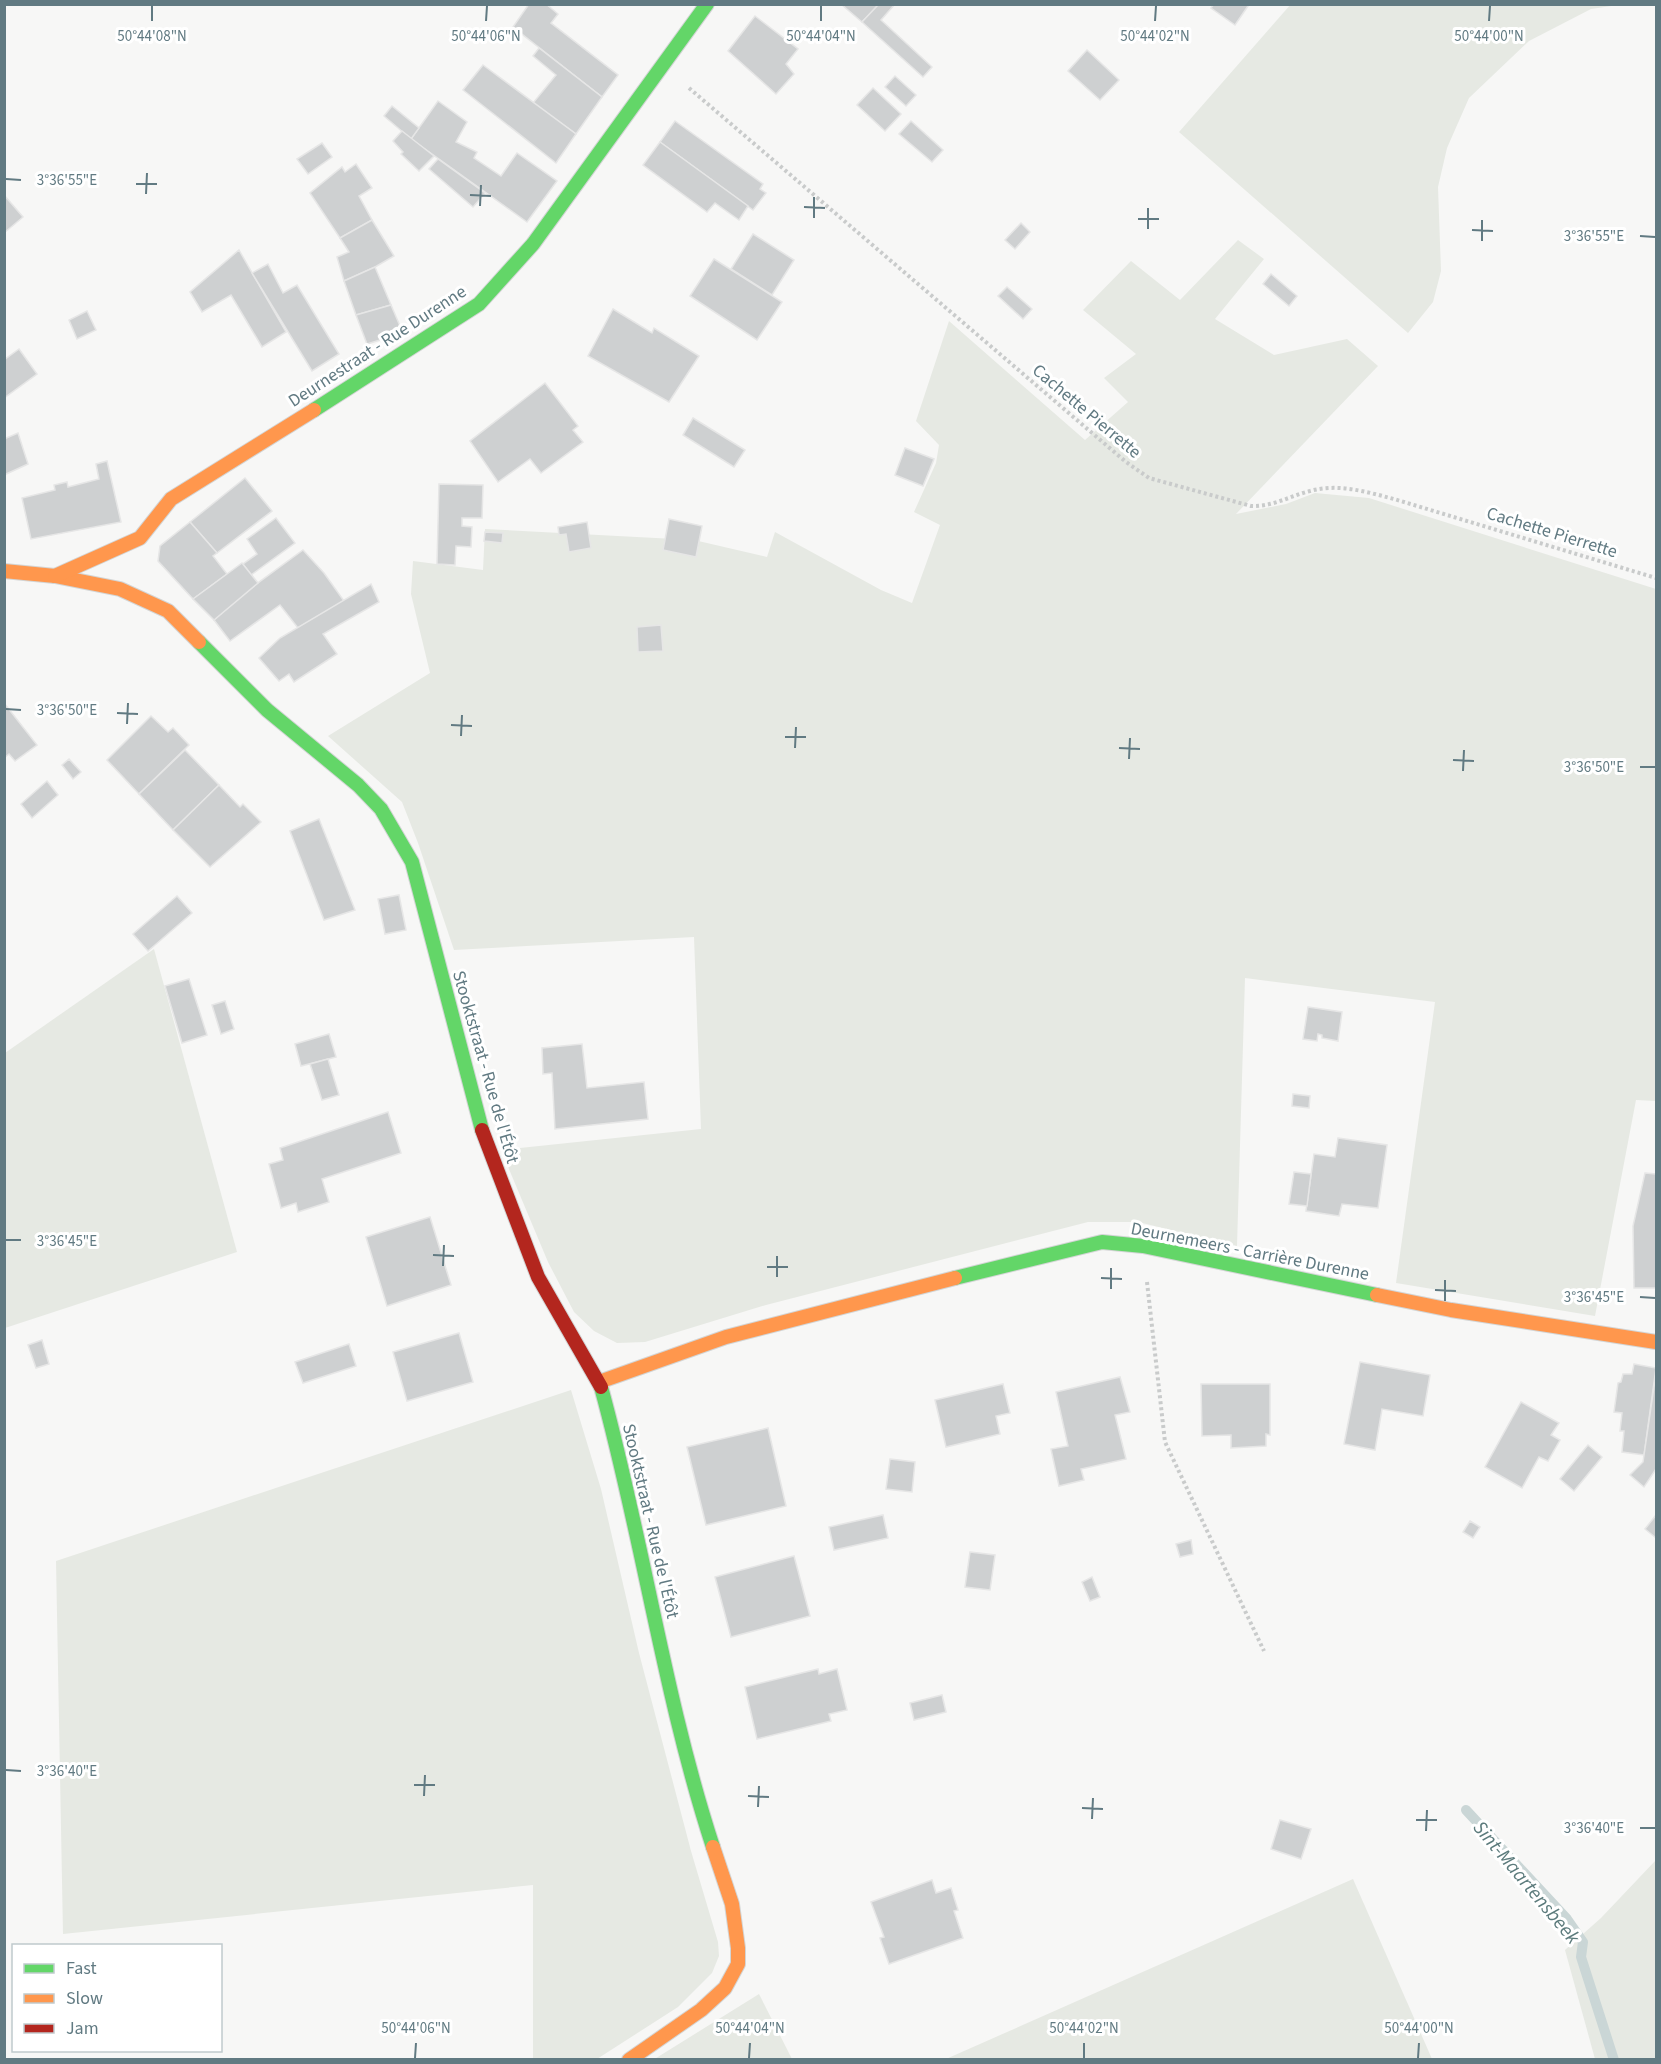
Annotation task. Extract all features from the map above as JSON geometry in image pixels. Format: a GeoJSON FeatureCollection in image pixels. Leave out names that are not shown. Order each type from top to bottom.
{"type":"FeatureCollection","features":[{"type":"Feature","properties":{"kind":"street","name":"Deurnestraat - Rue Durenne"},"geometry":{"type":"LineString","coordinates":[[4,571],[55,576],[140,538],[171,499],[479,304],[533,244],[663,68],[707,4]]}},
{"type":"Feature","properties":{"kind":"street","name":"Stooktstraat - Rue de l'Étôt"},"geometry":{"type":"LineString","coordinates":[[55,576],[120,589],[168,611],[267,710],[358,785],[381,809],[412,862],[483,1135],[538,1276],[599,1382],[614,1435],[670,1691],[699,1804],[732,1904],[738,1964],[725,1988],[701,2010],[629,2060]]}},
{"type":"Feature","properties":{"kind":"street","name":"Deurnemeers - Carrière Durenne"},"geometry":{"type":"LineString","coordinates":[[599,1382],[726,1337],[1102,1242],[1143,1246],[1450,1310],[1656,1342]]}},
{"type":"Feature","properties":{"kind":"path","name":"Cachette Pierrette"},"geometry":{"type":"LineString","coordinates":[[663,68],[1126,462],[1149,478],[1251,506],[1263,507],[1311,490],[1334,488],[1358,490],[1656,578]]}},
{"type":"Feature","properties":{"kind":"path"},"geometry":{"type":"LineString","coordinates":[[1143,1246],[1165,1442],[1263,1651]]}},
{"type":"Feature","properties":{"kind":"shaded area"},"geometry":{"type":"Polygon","coordinates":[[[1291,4],[1618,5],[1591,9],[1529,41],[1469,98],[1447,148],[1438,187],[1441,271],[1433,302],[1408,333],[1179,132],[1291,4]]]}},
{"type":"Feature","properties":{"kind":"shaded area"},"geometry":{"type":"Polygon","coordinates":[[[1238,240],[1264,259],[1215,319],[1274,355],[1347,339],[1378,366],[1236,514],[1286,504],[1315,493],[1369,498],[1656,589],[1656,1101],[1636,1100],[1595,1316],[1396,1283],[1435,1002],[1245,978],[1237,1246],[1138,1222],[1088,1222],[766,1305],[645,1342],[617,1343],[594,1331],[574,1312],[548,1262],[501,1150],[701,1129],[694,937],[454,950],[402,802],[328,736],[430,673],[411,594],[413,561],[483,570],[485,529],[694,540],[767,557],[775,532],[881,590],[912,603],[940,525],[914,512],[936,463],[939,445],[916,421],[949,321],[1085,440],[1128,402],[1104,378],[1136,354],[1083,310],[1131,261],[1180,300],[1238,240]]]}},
{"type":"Feature","properties":{"kind":"shaded area"},"geometry":{"type":"Polygon","coordinates":[[[154,949],[237,1252],[5,1328],[5,1053],[154,949]]]}},
{"type":"Feature","properties":{"kind":"shaded area"},"geometry":{"type":"Polygon","coordinates":[[[571,1390],[601,1489],[639,1653],[691,1851],[718,1942],[719,1956],[712,1973],[678,2007],[597,2059],[533,2059],[533,1885],[63,1934],[56,1561],[571,1390]]]}},
{"type":"Feature","properties":{"kind":"shaded area"},"geometry":{"type":"Polygon","coordinates":[[[1656,1860],[1656,2059],[1595,2059],[1565,1950],[1601,1918],[1656,1860]]]}},
{"type":"Feature","properties":{"kind":"shaded area"},"geometry":{"type":"Polygon","coordinates":[[[1353,1879],[1432,2059],[946,2059],[1353,1879]]]}},
{"type":"Feature","properties":{"kind":"shaded area"},"geometry":{"type":"Polygon","coordinates":[[[759,1994],[792,2059],[653,2060],[759,1994]]]}},
{"type":"Feature","properties":{"kind":"building"},"geometry":{"type":"Polygon","coordinates":[[[529,4],[546,4],[558,14],[551,23],[618,75],[602,97],[513,27],[529,4]]]}},
{"type":"Feature","properties":{"kind":"building"},"geometry":{"type":"Polygon","coordinates":[[[841,4],[879,4],[862,22],[841,4]]]}},
{"type":"Feature","properties":{"kind":"building"},"geometry":{"type":"Polygon","coordinates":[[[879,4],[895,4],[881,20],[932,67],[923,77],[862,22],[879,4]]]}},
{"type":"Feature","properties":{"kind":"building"},"geometry":{"type":"Polygon","coordinates":[[[1214,4],[1246,4],[1248,6],[1235,25],[1211,8],[1214,4]]]}},
{"type":"Feature","properties":{"kind":"building"},"geometry":{"type":"Polygon","coordinates":[[[755,16],[798,49],[786,64],[794,74],[776,94],[728,51],[755,16]]]}},
{"type":"Feature","properties":{"kind":"building"},"geometry":{"type":"Polygon","coordinates":[[[539,48],[602,97],[576,134],[533,103],[556,75],[533,56],[539,48]]]}},
{"type":"Feature","properties":{"kind":"building"},"geometry":{"type":"Polygon","coordinates":[[[1087,50],[1119,80],[1100,100],[1068,71],[1087,50]]]}},
{"type":"Feature","properties":{"kind":"building"},"geometry":{"type":"Polygon","coordinates":[[[483,65],[576,134],[556,163],[463,90],[483,65]]]}},
{"type":"Feature","properties":{"kind":"building"},"geometry":{"type":"Polygon","coordinates":[[[895,76],[916,95],[906,106],[885,87],[895,76]]]}},
{"type":"Feature","properties":{"kind":"building"},"geometry":{"type":"Polygon","coordinates":[[[873,88],[901,114],[885,131],[857,105],[873,88]]]}},
{"type":"Feature","properties":{"kind":"building"},"geometry":{"type":"Polygon","coordinates":[[[438,101],[467,122],[456,142],[477,152],[474,158],[501,176],[517,153],[557,181],[527,222],[411,139],[438,101]]]}},
{"type":"Feature","properties":{"kind":"building"},"geometry":{"type":"Polygon","coordinates":[[[392,106],[419,128],[411,139],[384,116],[392,106]]]}},
{"type":"Feature","properties":{"kind":"building"},"geometry":{"type":"Polygon","coordinates":[[[675,121],[763,184],[760,189],[766,193],[753,210],[660,142],[675,121]]]}},
{"type":"Feature","properties":{"kind":"building"},"geometry":{"type":"Polygon","coordinates":[[[911,121],[943,150],[932,162],[899,134],[911,121]]]}},
{"type":"Feature","properties":{"kind":"building"},"geometry":{"type":"Polygon","coordinates":[[[402,131],[434,156],[419,171],[401,154],[403,152],[393,141],[402,131]]]}},
{"type":"Feature","properties":{"kind":"building"},"geometry":{"type":"Polygon","coordinates":[[[660,142],[748,206],[739,220],[715,203],[707,212],[643,165],[660,142]]]}},
{"type":"Feature","properties":{"kind":"building"},"geometry":{"type":"Polygon","coordinates":[[[322,143],[332,157],[308,174],[297,159],[322,143]]]}},
{"type":"Feature","properties":{"kind":"building"},"geometry":{"type":"Polygon","coordinates":[[[438,159],[485,193],[473,207],[429,169],[438,159]]]}},
{"type":"Feature","properties":{"kind":"building"},"geometry":{"type":"Polygon","coordinates":[[[356,164],[372,188],[359,196],[372,220],[340,238],[310,193],[342,167],[345,172],[356,164]]]}},
{"type":"Feature","properties":{"kind":"building"},"geometry":{"type":"Polygon","coordinates":[[[4,195],[23,217],[4,233],[4,195]]]}},
{"type":"Feature","properties":{"kind":"building"},"geometry":{"type":"Polygon","coordinates":[[[372,220],[394,256],[344,281],[337,257],[349,252],[340,238],[372,220]]]}},
{"type":"Feature","properties":{"kind":"building"},"geometry":{"type":"Polygon","coordinates":[[[1021,223],[1030,232],[1015,249],[1005,240],[1021,223]]]}},
{"type":"Feature","properties":{"kind":"building"},"geometry":{"type":"Polygon","coordinates":[[[753,234],[794,260],[772,295],[731,269],[753,234]]]}},
{"type":"Feature","properties":{"kind":"building"},"geometry":{"type":"Polygon","coordinates":[[[239,250],[286,332],[262,347],[231,295],[202,312],[190,292],[239,250]]]}},
{"type":"Feature","properties":{"kind":"building"},"geometry":{"type":"Polygon","coordinates":[[[714,259],[782,302],[757,340],[690,296],[714,259]]]}},
{"type":"Feature","properties":{"kind":"building"},"geometry":{"type":"Polygon","coordinates":[[[268,264],[283,293],[297,285],[339,354],[312,371],[252,273],[268,264]]]}},
{"type":"Feature","properties":{"kind":"building"},"geometry":{"type":"Polygon","coordinates":[[[375,267],[391,305],[356,315],[344,281],[375,267]]]}},
{"type":"Feature","properties":{"kind":"building"},"geometry":{"type":"Polygon","coordinates":[[[1271,274],[1297,296],[1289,306],[1263,284],[1271,274]]]}},
{"type":"Feature","properties":{"kind":"building"},"geometry":{"type":"Polygon","coordinates":[[[1007,287],[1032,309],[1023,319],[998,296],[1007,287]]]}},
{"type":"Feature","properties":{"kind":"building"},"geometry":{"type":"Polygon","coordinates":[[[391,305],[403,333],[367,344],[356,315],[391,305]]]}},
{"type":"Feature","properties":{"kind":"building"},"geometry":{"type":"Polygon","coordinates":[[[613,309],[652,333],[654,328],[699,356],[669,402],[588,356],[613,309]]]}},
{"type":"Feature","properties":{"kind":"building"},"geometry":{"type":"Polygon","coordinates":[[[87,311],[96,330],[77,339],[69,320],[87,311]]]}},
{"type":"Feature","properties":{"kind":"building"},"geometry":{"type":"Polygon","coordinates":[[[19,349],[37,374],[4,398],[4,360],[19,349]]]}},
{"type":"Feature","properties":{"kind":"building"},"geometry":{"type":"Polygon","coordinates":[[[545,383],[578,426],[573,430],[583,442],[541,473],[530,459],[498,482],[470,441],[545,383]]]}},
{"type":"Feature","properties":{"kind":"building"},"geometry":{"type":"Polygon","coordinates":[[[693,418],[745,450],[734,467],[683,435],[693,418]]]}},
{"type":"Feature","properties":{"kind":"building"},"geometry":{"type":"Polygon","coordinates":[[[18,433],[28,464],[4,475],[4,439],[18,433]]]}},
{"type":"Feature","properties":{"kind":"building"},"geometry":{"type":"Polygon","coordinates":[[[905,448],[934,459],[923,486],[895,475],[905,448]]]}},
{"type":"Feature","properties":{"kind":"building"},"geometry":{"type":"Polygon","coordinates":[[[107,461],[121,522],[31,539],[22,498],[55,490],[54,485],[67,482],[68,487],[99,479],[96,464],[107,461]]]}},
{"type":"Feature","properties":{"kind":"building"},"geometry":{"type":"Polygon","coordinates":[[[245,478],[272,511],[217,553],[190,522],[245,478]]]}},
{"type":"Feature","properties":{"kind":"building"},"geometry":{"type":"Polygon","coordinates":[[[439,484],[483,485],[482,518],[462,518],[462,526],[472,527],[471,547],[456,546],[455,565],[437,564],[439,484]]]}},
{"type":"Feature","properties":{"kind":"building"},"geometry":{"type":"Polygon","coordinates":[[[276,518],[295,543],[251,575],[243,564],[257,554],[247,539],[276,518]]]}},
{"type":"Feature","properties":{"kind":"building"},"geometry":{"type":"Polygon","coordinates":[[[669,519],[702,526],[696,557],[663,550],[669,519]]]}},
{"type":"Feature","properties":{"kind":"building"},"geometry":{"type":"Polygon","coordinates":[[[190,522],[217,553],[213,556],[227,574],[193,599],[158,561],[160,546],[190,522]]]}},
{"type":"Feature","properties":{"kind":"building"},"geometry":{"type":"Polygon","coordinates":[[[587,522],[591,548],[569,552],[566,534],[559,535],[558,527],[587,522]]]}},
{"type":"Feature","properties":{"kind":"building"},"geometry":{"type":"Polygon","coordinates":[[[485,532],[503,533],[502,543],[484,541],[485,532]]]}},
{"type":"Feature","properties":{"kind":"building"},"geometry":{"type":"Polygon","coordinates":[[[303,550],[324,573],[344,601],[298,628],[280,605],[230,641],[214,620],[244,593],[303,550]]]}},
{"type":"Feature","properties":{"kind":"building"},"geometry":{"type":"Polygon","coordinates":[[[242,563],[258,583],[214,620],[193,599],[242,563]]]}},
{"type":"Feature","properties":{"kind":"building"},"geometry":{"type":"Polygon","coordinates":[[[371,584],[379,602],[323,634],[337,654],[294,682],[289,674],[279,681],[259,658],[280,638],[371,584]]]}},
{"type":"Feature","properties":{"kind":"building"},"geometry":{"type":"Polygon","coordinates":[[[661,625],[663,651],[638,652],[637,627],[661,625]]]}},
{"type":"Feature","properties":{"kind":"building"},"geometry":{"type":"Polygon","coordinates":[[[4,703],[37,745],[15,761],[9,754],[4,758],[4,703]]]}},
{"type":"Feature","properties":{"kind":"building"},"geometry":{"type":"Polygon","coordinates":[[[151,716],[168,732],[173,728],[189,745],[139,794],[107,760],[151,716]]]}},
{"type":"Feature","properties":{"kind":"building"},"geometry":{"type":"Polygon","coordinates":[[[185,750],[219,785],[173,830],[139,794],[185,750]]]}},
{"type":"Feature","properties":{"kind":"building"},"geometry":{"type":"Polygon","coordinates":[[[69,759],[81,772],[73,779],[62,765],[69,759]]]}},
{"type":"Feature","properties":{"kind":"building"},"geometry":{"type":"Polygon","coordinates":[[[47,781],[58,795],[32,818],[21,804],[47,781]]]}},
{"type":"Feature","properties":{"kind":"building"},"geometry":{"type":"Polygon","coordinates":[[[219,785],[240,807],[243,804],[261,822],[210,867],[173,830],[219,785]]]}},
{"type":"Feature","properties":{"kind":"building"},"geometry":{"type":"Polygon","coordinates":[[[319,819],[355,910],[324,920],[290,831],[319,819]]]}},
{"type":"Feature","properties":{"kind":"building"},"geometry":{"type":"Polygon","coordinates":[[[399,895],[406,930],[385,934],[378,899],[399,895]]]}},
{"type":"Feature","properties":{"kind":"building"},"geometry":{"type":"Polygon","coordinates":[[[177,896],[192,913],[148,951],[133,934],[177,896]]]}},
{"type":"Feature","properties":{"kind":"building"},"geometry":{"type":"Polygon","coordinates":[[[189,979],[207,1035],[182,1043],[165,986],[189,979]]]}},
{"type":"Feature","properties":{"kind":"building"},"geometry":{"type":"Polygon","coordinates":[[[225,1001],[234,1029],[221,1034],[212,1005],[225,1001]]]}},
{"type":"Feature","properties":{"kind":"building"},"geometry":{"type":"Polygon","coordinates":[[[1308,1007],[1342,1012],[1338,1041],[1322,1038],[1322,1035],[1318,1034],[1317,1041],[1303,1039],[1308,1007]]]}},
{"type":"Feature","properties":{"kind":"building"},"geometry":{"type":"Polygon","coordinates":[[[329,1034],[336,1057],[301,1066],[295,1044],[329,1034]]]}},
{"type":"Feature","properties":{"kind":"building"},"geometry":{"type":"Polygon","coordinates":[[[582,1044],[587,1088],[644,1082],[648,1119],[555,1129],[552,1073],[543,1074],[542,1048],[582,1044]]]}},
{"type":"Feature","properties":{"kind":"building"},"geometry":{"type":"Polygon","coordinates":[[[328,1059],[339,1095],[322,1100],[310,1064],[328,1059]]]}},
{"type":"Feature","properties":{"kind":"building"},"geometry":{"type":"Polygon","coordinates":[[[1293,1094],[1310,1096],[1309,1108],[1292,1106],[1293,1094]]]}},
{"type":"Feature","properties":{"kind":"building"},"geometry":{"type":"Polygon","coordinates":[[[388,1112],[401,1153],[322,1179],[329,1202],[298,1212],[296,1203],[281,1208],[269,1164],[283,1160],[280,1148],[388,1112]]]}},
{"type":"Feature","properties":{"kind":"building"},"geometry":{"type":"Polygon","coordinates":[[[1338,1138],[1387,1145],[1378,1208],[1342,1204],[1339,1216],[1306,1211],[1314,1154],[1335,1157],[1338,1138]]]}},
{"type":"Feature","properties":{"kind":"building"},"geometry":{"type":"Polygon","coordinates":[[[1294,1172],[1311,1174],[1307,1206],[1289,1204],[1294,1172]]]}},
{"type":"Feature","properties":{"kind":"building"},"geometry":{"type":"Polygon","coordinates":[[[1645,1173],[1656,1174],[1656,1288],[1634,1288],[1633,1226],[1645,1173]]]}},
{"type":"Feature","properties":{"kind":"building"},"geometry":{"type":"Polygon","coordinates":[[[430,1217],[451,1285],[387,1306],[366,1237],[430,1217]]]}},
{"type":"Feature","properties":{"kind":"building"},"geometry":{"type":"Polygon","coordinates":[[[459,1333],[473,1382],[407,1401],[393,1352],[459,1333]]]}},
{"type":"Feature","properties":{"kind":"building"},"geometry":{"type":"Polygon","coordinates":[[[42,1340],[49,1364],[36,1368],[28,1345],[42,1340]]]}},
{"type":"Feature","properties":{"kind":"building"},"geometry":{"type":"Polygon","coordinates":[[[349,1344],[356,1366],[303,1383],[295,1362],[349,1344]]]}},
{"type":"Feature","properties":{"kind":"building"},"geometry":{"type":"Polygon","coordinates":[[[1360,1362],[1430,1375],[1423,1416],[1382,1409],[1375,1450],[1344,1444],[1360,1362]]]}},
{"type":"Feature","properties":{"kind":"building"},"geometry":{"type":"Polygon","coordinates":[[[1634,1364],[1656,1368],[1644,1455],[1622,1452],[1624,1431],[1620,1431],[1622,1413],[1614,1412],[1618,1383],[1621,1382],[1623,1374],[1632,1374],[1634,1364]]]}},
{"type":"Feature","properties":{"kind":"building"},"geometry":{"type":"Polygon","coordinates":[[[1656,1373],[1656,1469],[1644,1487],[1630,1475],[1643,1462],[1656,1373]]]}},
{"type":"Feature","properties":{"kind":"building"},"geometry":{"type":"Polygon","coordinates":[[[1120,1377],[1130,1412],[1115,1415],[1126,1459],[1081,1469],[1084,1480],[1059,1486],[1051,1449],[1068,1446],[1056,1392],[1120,1377]]]}},
{"type":"Feature","properties":{"kind":"building"},"geometry":{"type":"Polygon","coordinates":[[[1003,1384],[1010,1413],[996,1416],[1000,1434],[946,1447],[935,1400],[1003,1384]]]}},
{"type":"Feature","properties":{"kind":"building"},"geometry":{"type":"Polygon","coordinates":[[[1201,1384],[1270,1384],[1270,1435],[1266,1434],[1266,1446],[1231,1448],[1231,1435],[1202,1436],[1201,1384]]]}},
{"type":"Feature","properties":{"kind":"building"},"geometry":{"type":"Polygon","coordinates":[[[1521,1402],[1559,1423],[1551,1435],[1560,1440],[1548,1461],[1539,1457],[1522,1488],[1485,1467],[1521,1402]]]}},
{"type":"Feature","properties":{"kind":"building"},"geometry":{"type":"Polygon","coordinates":[[[768,1428],[786,1506],[706,1525],[687,1447],[768,1428]]]}},
{"type":"Feature","properties":{"kind":"building"},"geometry":{"type":"Polygon","coordinates":[[[1588,1445],[1602,1457],[1574,1491],[1560,1479],[1588,1445]]]}},
{"type":"Feature","properties":{"kind":"building"},"geometry":{"type":"Polygon","coordinates":[[[890,1459],[915,1462],[912,1492],[886,1489],[890,1459]]]}},
{"type":"Feature","properties":{"kind":"building"},"geometry":{"type":"Polygon","coordinates":[[[883,1515],[888,1538],[834,1550],[829,1527],[883,1515]]]}},
{"type":"Feature","properties":{"kind":"building"},"geometry":{"type":"Polygon","coordinates":[[[1656,1515],[1656,1538],[1645,1529],[1656,1515]]]}},
{"type":"Feature","properties":{"kind":"building"},"geometry":{"type":"Polygon","coordinates":[[[1470,1521],[1480,1527],[1473,1538],[1463,1532],[1470,1521]]]}},
{"type":"Feature","properties":{"kind":"building"},"geometry":{"type":"Polygon","coordinates":[[[1191,1540],[1193,1554],[1180,1557],[1176,1544],[1191,1540]]]}},
{"type":"Feature","properties":{"kind":"building"},"geometry":{"type":"Polygon","coordinates":[[[970,1552],[995,1555],[990,1590],[965,1587],[970,1552]]]}},
{"type":"Feature","properties":{"kind":"building"},"geometry":{"type":"Polygon","coordinates":[[[794,1556],[810,1616],[731,1637],[715,1577],[794,1556]]]}},
{"type":"Feature","properties":{"kind":"building"},"geometry":{"type":"Polygon","coordinates":[[[1092,1577],[1100,1597],[1090,1601],[1082,1582],[1092,1577]]]}},
{"type":"Feature","properties":{"kind":"building"},"geometry":{"type":"Polygon","coordinates":[[[818,1669],[819,1674],[837,1669],[847,1710],[829,1714],[831,1721],[757,1739],[745,1687],[818,1669]]]}},
{"type":"Feature","properties":{"kind":"building"},"geometry":{"type":"Polygon","coordinates":[[[942,1695],[946,1712],[914,1720],[910,1703],[942,1695]]]}},
{"type":"Feature","properties":{"kind":"building"},"geometry":{"type":"Polygon","coordinates":[[[1280,1820],[1311,1829],[1301,1859],[1271,1849],[1280,1820]]]}},
{"type":"Feature","properties":{"kind":"building"},"geometry":{"type":"Polygon","coordinates":[[[932,1880],[936,1893],[951,1888],[958,1910],[954,1911],[963,1938],[889,1964],[880,1938],[884,1937],[871,1902],[932,1880]]]}},
{"type":"Feature","properties":{"kind":"waterway","name":"Sint-Maartensbeek"},"geometry":{"type":"LineString","coordinates":[[1466,1810],[1567,1919],[1583,1942],[1581,1957],[1614,2060]]}},
{"type":"Feature","properties":{"kind":"traffic: fast"},"geometry":{"type":"LineString","coordinates":[[314,410],[479,304],[533,244],[707,4]]}},
{"type":"Feature","properties":{"kind":"traffic: fast"},"geometry":{"type":"LineString","coordinates":[[199,642],[267,710],[358,785],[381,809],[412,862],[482,1130]]}},
{"type":"Feature","properties":{"kind":"traffic: fast"},"geometry":{"type":"LineString","coordinates":[[955,1278],[1102,1242],[1143,1246],[1377,1295]]}},
{"type":"Feature","properties":{"kind":"traffic: fast"},"geometry":{"type":"LineString","coordinates":[[601,1387],[616,1444],[667,1676],[713,1847]]}},
{"type":"Feature","properties":{"kind":"traffic: slow"},"geometry":{"type":"LineString","coordinates":[[55,576],[140,538],[171,499],[314,410]]}},
{"type":"Feature","properties":{"kind":"traffic: slow"},"geometry":{"type":"LineString","coordinates":[[4,571],[55,576],[120,589],[168,611],[199,642]]}},
{"type":"Feature","properties":{"kind":"traffic: slow"},"geometry":{"type":"LineString","coordinates":[[599,1382],[726,1337],[955,1278]]}},
{"type":"Feature","properties":{"kind":"traffic: slow"},"geometry":{"type":"LineString","coordinates":[[1377,1295],[1451,1310],[1656,1342]]}},
{"type":"Feature","properties":{"kind":"traffic: slow"},"geometry":{"type":"LineString","coordinates":[[629,2060],[701,2010],[725,1988],[738,1964],[732,1904],[713,1847]]}},
{"type":"Feature","properties":{"kind":"traffic: jam"},"geometry":{"type":"LineString","coordinates":[[482,1130],[538,1277],[601,1387]]}}]}
